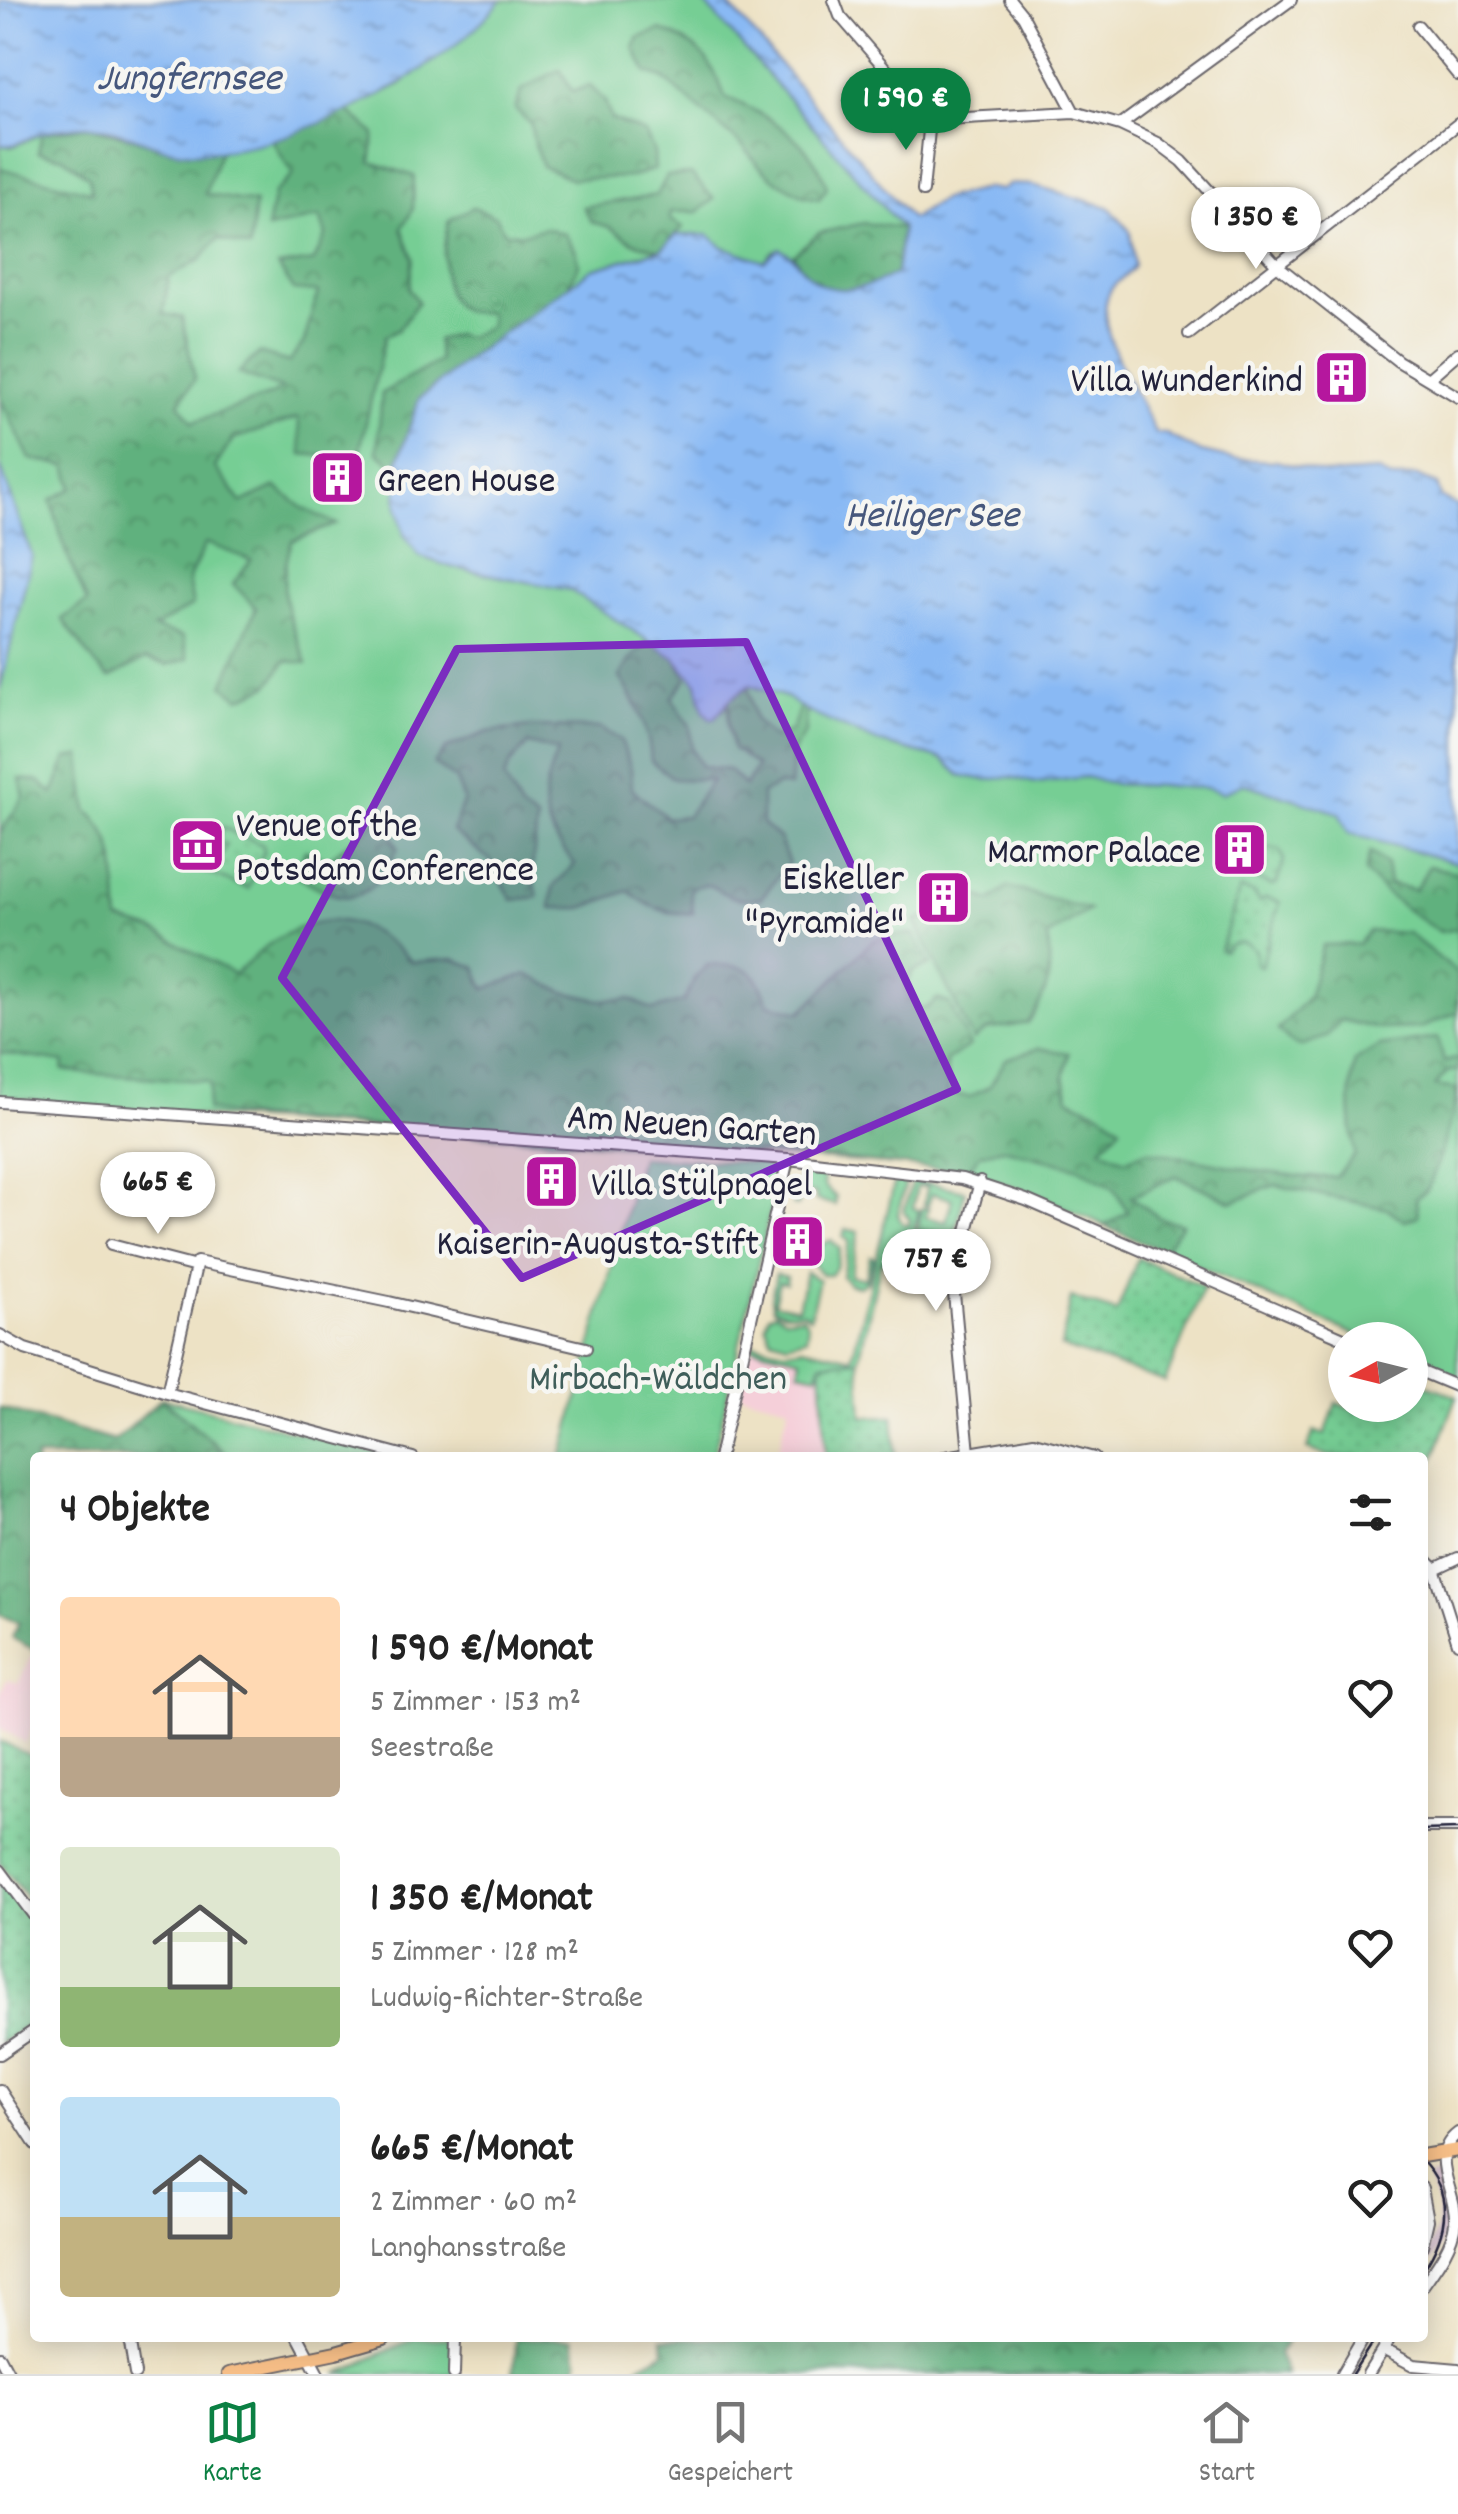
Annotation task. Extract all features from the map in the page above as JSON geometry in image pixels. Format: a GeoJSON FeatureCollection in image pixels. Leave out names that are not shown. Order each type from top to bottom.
{"type":"FeatureCollection","features":[{"type":"Feature","properties":{"kind":"main road"},"geometry":{"type":"LineString","coordinates":[[229,2374],[369,2342]]}},
{"type":"Feature","properties":{"kind":"street"},"geometry":{"type":"LineString","coordinates":[[834,0],[840,16],[930,120],[923,191]]}},
{"type":"Feature","properties":{"kind":"street"},"geometry":{"type":"LineString","coordinates":[[1010,0],[1023,16],[1074,112]]}},
{"type":"Feature","properties":{"kind":"street"},"geometry":{"type":"LineString","coordinates":[[1120,124],[1291,0]]}},
{"type":"Feature","properties":{"kind":"street"},"geometry":{"type":"LineString","coordinates":[[1418,26],[1458,74]]}},
{"type":"Feature","properties":{"kind":"street"},"geometry":{"type":"LineString","coordinates":[[930,120],[1074,112],[1120,124],[1158,143],[1182,161],[1278,266],[1398,361],[1458,396]]}},
{"type":"Feature","properties":{"kind":"street"},"geometry":{"type":"LineString","coordinates":[[1190,334],[1456,128]]}},
{"type":"Feature","properties":{"kind":"street"},"geometry":{"type":"LineString","coordinates":[[1428,379],[1458,352]]}},
{"type":"Feature","properties":{"kind":"street","name":"Am Neuen Garten"},"geometry":{"type":"LineString","coordinates":[[0,1102],[788,1159],[980,1182],[1328,1331]]}},
{"type":"Feature","properties":{"kind":"street"},"geometry":{"type":"LineString","coordinates":[[720,1452],[788,1159]]}},
{"type":"Feature","properties":{"kind":"street"},"geometry":{"type":"LineString","coordinates":[[970,1452],[953,1282],[980,1182]]}},
{"type":"Feature","properties":{"kind":"street"},"geometry":{"type":"LineString","coordinates":[[111,1245],[196,1266]]}},
{"type":"Feature","properties":{"kind":"street"},"geometry":{"type":"LineString","coordinates":[[167,1393],[197,1262],[586,1348]]}},
{"type":"Feature","properties":{"kind":"street"},"geometry":{"type":"LineString","coordinates":[[0,1335],[25,1350],[167,1393],[390,1452]]}},
{"type":"Feature","properties":{"kind":"street"},"geometry":{"type":"LineString","coordinates":[[1428,1374],[1456,1386]]}},
{"type":"Feature","properties":{"kind":"street"},"geometry":{"type":"LineString","coordinates":[[976,1452],[1034,1442],[1068,1452]]}},
{"type":"Feature","properties":{"kind":"street"},"geometry":{"type":"LineString","coordinates":[[1428,1572],[1458,1558]]}},
{"type":"Feature","properties":{"kind":"street"},"geometry":{"type":"LineString","coordinates":[[1428,1562],[1434,1568],[1458,1643]]}},
{"type":"Feature","properties":{"kind":"street"},"geometry":{"type":"LineString","coordinates":[[1428,1827],[1458,1826]]}},
{"type":"Feature","properties":{"kind":"street"},"geometry":{"type":"LineString","coordinates":[[0,1870],[30,1910]]}},
{"type":"Feature","properties":{"kind":"street"},"geometry":{"type":"LineString","coordinates":[[0,2054],[30,2033]]}},
{"type":"Feature","properties":{"kind":"street"},"geometry":{"type":"LineString","coordinates":[[0,2090],[30,2136]]}},
{"type":"Feature","properties":{"kind":"street"},"geometry":{"type":"LineString","coordinates":[[1428,2279],[1449,2246],[1454,2228],[1456,2205],[1443,2166],[1458,2133]]}},
{"type":"Feature","properties":{"kind":"street"},"geometry":{"type":"LineString","coordinates":[[129,2342],[135,2374]]}},
{"type":"Feature","properties":{"kind":"street"},"geometry":{"type":"LineString","coordinates":[[301,2342],[318,2374]]}},
{"type":"Feature","properties":{"kind":"street"},"geometry":{"type":"LineString","coordinates":[[454,2374],[455,2342]]}},
{"type":"Feature","properties":{"kind":"street"},"geometry":{"type":"LineString","coordinates":[[1342,2374],[1361,2342]]}},
{"type":"Feature","properties":{"kind":"street"},"geometry":{"type":"LineString","coordinates":[[1368,2374],[1387,2342]]}},
{"type":"Feature","properties":{"kind":"street"},"geometry":{"type":"LineString","coordinates":[[1383,2348],[1413,2366],[1458,2369]]}},
{"type":"Feature","properties":{"kind":"street"},"geometry":{"type":"LineString","coordinates":[[0,2357],[9,2374]]}},
{"type":"Feature","properties":{"kind":"highlighted area"},"geometry":{"type":"Polygon","coordinates":[[[746,642],[957,1089],[522,1278],[282,978],[457,649],[746,642]]]}},
{"type":"Feature","properties":{"kind":"shaded area"},"geometry":{"type":"Polygon","coordinates":[[[751,1347],[821,1363],[826,1452],[777,1452],[789,1406],[740,1394],[751,1347]]]}},
{"type":"Feature","properties":{"kind":"shaded area"},"geometry":{"type":"Polygon","coordinates":[[[30,1659],[30,1734],[26,1743],[0,1728],[0,1692],[7,1679],[18,1683],[30,1659]]]}},
{"type":"Feature","properties":{"kind":"shaded area"},"geometry":{"type":"Polygon","coordinates":[[[1437,2175],[1448,2216],[1443,2241],[1432,2262],[1428,2250],[1437,2228],[1438,2207],[1428,2178],[1437,2175]]]}},
{"type":"Feature","properties":{"kind":"green space"},"geometry":{"type":"Polygon","coordinates":[[[501,0],[702,0],[902,228],[872,287],[774,250],[764,261],[722,247],[709,235],[592,269],[419,399],[396,467],[419,556],[451,567],[570,590],[675,658],[697,683],[704,711],[723,711],[729,700],[749,685],[786,697],[877,742],[943,759],[960,775],[986,780],[1012,777],[1036,783],[1085,777],[1116,784],[1207,788],[1223,793],[1242,783],[1340,813],[1349,833],[1458,863],[1458,1379],[1428,1366],[1428,1322],[1328,1323],[1036,1195],[983,1176],[945,1168],[75,1107],[0,1096],[0,689],[32,556],[0,465],[0,145],[12,147],[42,133],[185,152],[272,140],[327,122],[399,85],[480,23],[501,0]]]}},
{"type":"Feature","properties":{"kind":"green space"},"geometry":{"type":"Polygon","coordinates":[[[661,30],[702,55],[715,72],[725,97],[772,121],[800,143],[821,171],[827,188],[819,199],[804,196],[775,180],[743,146],[663,78],[647,73],[634,48],[639,37],[661,30]]]}},
{"type":"Feature","properties":{"kind":"green space"},"geometry":{"type":"Polygon","coordinates":[[[560,69],[572,91],[590,86],[605,101],[611,119],[645,133],[654,152],[655,169],[631,177],[572,179],[542,166],[531,124],[515,109],[522,90],[560,69]]]}},
{"type":"Feature","properties":{"kind":"green space"},"geometry":{"type":"Polygon","coordinates":[[[348,111],[375,134],[371,162],[414,176],[413,210],[402,228],[413,258],[409,289],[418,302],[398,330],[385,336],[358,459],[302,454],[298,418],[233,439],[215,467],[242,503],[276,487],[303,508],[336,524],[292,541],[287,559],[286,603],[307,663],[286,661],[268,686],[240,698],[223,685],[256,608],[233,584],[251,560],[206,543],[188,580],[193,605],[154,628],[183,637],[188,659],[168,665],[146,659],[109,678],[62,619],[87,602],[65,550],[51,500],[73,488],[67,466],[30,459],[0,398],[0,168],[92,192],[89,177],[63,157],[38,152],[42,133],[88,126],[185,152],[221,149],[205,194],[255,203],[250,248],[218,239],[200,260],[169,277],[163,314],[182,317],[195,379],[179,403],[193,422],[281,389],[238,373],[259,353],[289,362],[304,342],[318,292],[294,290],[278,266],[314,261],[326,235],[320,217],[267,229],[274,193],[293,175],[272,140],[348,111]]]}},
{"type":"Feature","properties":{"kind":"green space"},"geometry":{"type":"Polygon","coordinates":[[[691,174],[714,199],[698,212],[671,212],[670,219],[683,227],[661,250],[633,242],[610,227],[592,222],[583,207],[657,195],[667,176],[691,174]]]}},
{"type":"Feature","properties":{"kind":"green space"},"geometry":{"type":"Polygon","coordinates":[[[473,207],[497,217],[503,231],[522,234],[546,228],[565,234],[576,251],[579,265],[568,287],[419,399],[396,467],[377,452],[382,393],[439,361],[437,340],[456,335],[468,337],[490,326],[489,313],[465,311],[456,305],[449,296],[444,270],[449,220],[473,207]]]}},
{"type":"Feature","properties":{"kind":"green space"},"geometry":{"type":"Polygon","coordinates":[[[864,223],[902,228],[896,274],[867,286],[835,289],[812,279],[793,255],[819,233],[864,223]]]}},
{"type":"Feature","properties":{"kind":"green space"},"geometry":{"type":"Polygon","coordinates":[[[648,641],[675,658],[687,678],[672,698],[690,726],[692,750],[702,767],[729,770],[745,786],[757,766],[733,749],[728,725],[729,700],[748,687],[755,720],[773,738],[792,730],[800,706],[806,711],[805,732],[793,751],[790,787],[778,785],[762,794],[762,824],[779,838],[789,863],[761,898],[736,898],[705,885],[690,889],[693,913],[658,909],[628,891],[582,908],[551,908],[553,887],[575,864],[554,836],[545,810],[547,784],[558,751],[528,744],[510,764],[504,778],[521,809],[537,820],[532,872],[538,897],[512,900],[490,860],[452,831],[464,800],[456,780],[434,764],[447,748],[488,732],[531,727],[600,728],[621,740],[631,769],[632,789],[667,818],[687,816],[712,780],[674,779],[651,761],[642,717],[620,677],[648,641]]]}},
{"type":"Feature","properties":{"kind":"green space"},"geometry":{"type":"Polygon","coordinates":[[[81,756],[87,810],[112,848],[119,920],[153,930],[234,974],[266,946],[297,929],[316,923],[349,922],[380,936],[412,962],[453,959],[476,967],[485,989],[527,974],[564,992],[600,1000],[630,999],[653,1010],[684,1001],[695,977],[708,965],[733,966],[754,975],[769,1004],[801,1012],[872,941],[914,934],[930,965],[913,971],[905,989],[916,1009],[927,1008],[937,999],[949,1003],[970,1046],[946,1061],[948,1093],[969,1097],[990,1086],[1006,1059],[1039,1048],[1069,1053],[1064,1077],[1069,1098],[1104,1114],[1121,1127],[1101,1148],[1125,1160],[1147,1150],[1251,1170],[1336,1177],[1355,1155],[1350,1096],[1355,1061],[1379,1046],[1438,1038],[1444,1062],[1458,1058],[1458,1070],[1447,1072],[1435,1086],[1458,1089],[1454,1107],[1431,1182],[1416,1198],[1418,1216],[1405,1221],[1388,1209],[1275,1185],[1232,1202],[1176,1176],[1131,1197],[1160,1218],[1182,1224],[1163,1252],[1104,1226],[1128,1212],[1113,1187],[1077,1167],[1002,1148],[980,1154],[966,1172],[788,1154],[243,1117],[207,1110],[210,1084],[204,1081],[82,1073],[63,1070],[64,1062],[0,1053],[0,833],[24,797],[20,779],[39,781],[53,794],[67,758],[81,756]]]}},
{"type":"Feature","properties":{"kind":"green space"},"geometry":{"type":"Polygon","coordinates":[[[383,816],[398,848],[367,891],[356,896],[329,893],[295,874],[305,850],[327,860],[383,816]]]}},
{"type":"Feature","properties":{"kind":"green space"},"geometry":{"type":"Polygon","coordinates":[[[222,827],[263,845],[248,889],[193,867],[197,856],[219,861],[226,845],[217,840],[222,827]]]}},
{"type":"Feature","properties":{"kind":"green space"},"geometry":{"type":"Polygon","coordinates":[[[1271,848],[1280,850],[1284,860],[1273,886],[1256,879],[1262,855],[1271,848]]]}},
{"type":"Feature","properties":{"kind":"green space"},"geometry":{"type":"Polygon","coordinates":[[[1370,852],[1386,864],[1389,884],[1415,890],[1429,866],[1458,873],[1458,929],[1440,932],[1391,897],[1365,872],[1370,852]]]}},
{"type":"Feature","properties":{"kind":"green space"},"geometry":{"type":"Polygon","coordinates":[[[1008,887],[1089,910],[1048,936],[1048,982],[1028,1023],[987,1030],[973,1040],[915,921],[932,915],[949,917],[958,911],[960,890],[991,901],[1008,887]]]}},
{"type":"Feature","properties":{"kind":"green space"},"geometry":{"type":"Polygon","coordinates":[[[1240,889],[1254,893],[1259,902],[1266,898],[1280,902],[1261,966],[1256,964],[1255,951],[1247,944],[1235,943],[1220,950],[1240,889]]]}},
{"type":"Feature","properties":{"kind":"green space"},"geometry":{"type":"Polygon","coordinates":[[[1369,931],[1408,933],[1454,970],[1458,974],[1458,1012],[1421,1028],[1379,1029],[1341,1020],[1326,1037],[1300,1046],[1290,1042],[1278,1030],[1308,997],[1323,945],[1358,944],[1369,931]]]}},
{"type":"Feature","properties":{"kind":"green space","name":"Mirbach-Wäldchen"},"geometry":{"type":"Polygon","coordinates":[[[640,1157],[760,1163],[780,1170],[714,1452],[564,1452],[640,1157]]]}},
{"type":"Feature","properties":{"kind":"green space"},"geometry":{"type":"Polygon","coordinates":[[[801,1172],[823,1174],[824,1186],[836,1197],[835,1205],[802,1191],[798,1206],[793,1205],[801,1172]]]}},
{"type":"Feature","properties":{"kind":"green space"},"geometry":{"type":"Polygon","coordinates":[[[895,1180],[906,1181],[898,1215],[908,1226],[910,1220],[904,1212],[912,1181],[925,1183],[925,1187],[917,1186],[913,1208],[919,1210],[913,1234],[918,1243],[915,1257],[935,1263],[943,1236],[922,1231],[919,1240],[916,1237],[922,1208],[928,1208],[926,1217],[946,1222],[952,1199],[932,1194],[928,1205],[924,1204],[928,1183],[965,1191],[945,1279],[881,1261],[859,1360],[821,1363],[818,1375],[799,1371],[801,1358],[751,1347],[752,1343],[786,1350],[803,1347],[852,1358],[895,1180]]]}},
{"type":"Feature","properties":{"kind":"green space"},"geometry":{"type":"Polygon","coordinates":[[[845,1229],[859,1232],[850,1276],[865,1279],[870,1256],[874,1257],[867,1281],[859,1286],[849,1284],[842,1276],[849,1241],[843,1237],[845,1229]]]}},
{"type":"Feature","properties":{"kind":"green space"},"geometry":{"type":"Polygon","coordinates":[[[831,1240],[840,1249],[836,1268],[830,1275],[822,1275],[814,1266],[818,1246],[831,1240]]]}},
{"type":"Feature","properties":{"kind":"green space"},"geometry":{"type":"Polygon","coordinates":[[[1138,1258],[1204,1287],[1165,1382],[1061,1347],[1071,1298],[1117,1312],[1138,1258]]]}},
{"type":"Feature","properties":{"kind":"green space"},"geometry":{"type":"Polygon","coordinates":[[[806,1272],[819,1280],[810,1317],[804,1312],[786,1313],[773,1308],[776,1274],[787,1277],[786,1283],[779,1282],[774,1303],[798,1308],[806,1272]]]}},
{"type":"Feature","properties":{"kind":"green space"},"geometry":{"type":"Polygon","coordinates":[[[776,1312],[785,1318],[803,1316],[808,1325],[806,1338],[787,1343],[771,1338],[765,1324],[769,1314],[776,1312]]]}},
{"type":"Feature","properties":{"kind":"green space"},"geometry":{"type":"Polygon","coordinates":[[[859,1360],[863,1417],[893,1416],[896,1452],[826,1452],[821,1363],[859,1360]]]}},
{"type":"Feature","properties":{"kind":"green space"},"geometry":{"type":"Polygon","coordinates":[[[1428,1386],[1457,1396],[1428,1474],[1428,1452],[1307,1449],[1314,1431],[1325,1435],[1329,1422],[1428,1422],[1428,1386]]]}},
{"type":"Feature","properties":{"kind":"green space"},"geometry":{"type":"Polygon","coordinates":[[[162,1398],[374,1452],[224,1452],[162,1398]]]}},
{"type":"Feature","properties":{"kind":"green space"},"geometry":{"type":"Polygon","coordinates":[[[162,1398],[224,1452],[30,1452],[30,1647],[12,1638],[19,1623],[0,1615],[0,1408],[114,1441],[162,1398]]]}},
{"type":"Feature","properties":{"kind":"green space"},"geometry":{"type":"Polygon","coordinates":[[[0,1741],[30,1756],[30,1902],[0,1863],[0,1741]]]}},
{"type":"Feature","properties":{"kind":"green space"},"geometry":{"type":"Polygon","coordinates":[[[0,1881],[30,1920],[30,2023],[0,2043],[0,1881]]]}},
{"type":"Feature","properties":{"kind":"green space"},"geometry":{"type":"Polygon","coordinates":[[[406,2342],[455,2342],[454,2374],[338,2374],[406,2342]]]}},
{"type":"Feature","properties":{"kind":"green space"},"geometry":{"type":"Polygon","coordinates":[[[517,2342],[574,2342],[578,2359],[571,2374],[513,2374],[517,2342]]]}},
{"type":"Feature","properties":{"kind":"green space"},"geometry":{"type":"Polygon","coordinates":[[[663,2342],[1286,2342],[1278,2354],[1287,2374],[623,2374],[664,2352],[663,2342]]]}},
{"type":"Feature","properties":{"kind":"water","name":"Jungfernsee"},"geometry":{"type":"Polygon","coordinates":[[[0,0],[501,0],[441,56],[357,107],[266,142],[223,151],[184,152],[88,126],[53,130],[17,144],[0,145],[0,0]]]}},
{"type":"Feature","properties":{"kind":"water","name":"Heiliger See"},"geometry":{"type":"Polygon","coordinates":[[[702,0],[725,0],[911,219],[943,199],[988,188],[1001,190],[1010,184],[1033,185],[1109,207],[1130,231],[1134,266],[1112,288],[1106,303],[1106,321],[1119,362],[1155,433],[1166,434],[1198,451],[1233,459],[1276,461],[1327,474],[1377,471],[1391,479],[1417,476],[1437,485],[1441,497],[1458,506],[1458,863],[1348,833],[1339,813],[1243,783],[1223,793],[1207,788],[1116,784],[1085,777],[1036,783],[1011,777],[986,780],[960,775],[943,759],[877,742],[806,711],[786,697],[750,685],[729,700],[715,718],[710,718],[704,712],[697,683],[675,658],[570,590],[451,567],[419,556],[404,535],[396,467],[419,399],[592,269],[661,250],[676,235],[709,235],[723,247],[764,261],[779,248],[814,280],[833,288],[866,286],[896,274],[902,228],[702,0]]]}},
{"type":"Feature","properties":{"kind":"water"},"geometry":{"type":"Polygon","coordinates":[[[0,465],[32,556],[0,689],[0,465]]]}},
{"type":"Feature","properties":{"kind":"tram line"},"geometry":{"type":"LineString","coordinates":[[1428,1830],[1458,1829]]}},
{"type":"Feature","properties":{"kind":"tram line"},"geometry":{"type":"LineString","coordinates":[[1428,2168],[1444,2202],[1442,2230],[1428,2263]]}},
{"type":"Feature","properties":{"kind":"tram line"},"geometry":{"type":"LineString","coordinates":[[1352,2374],[1372,2342]]}},
{"type":"Feature","properties":{"kind":"place","name":"Villa Wunderkind"},"geometry":{"type":"Point","coordinates":[1342,378]}},
{"type":"Feature","properties":{"kind":"place","name":"Green House"},"geometry":{"type":"Point","coordinates":[338,478]}},
{"type":"Feature","properties":{"kind":"place","name":"Venue of the Potsdam Conference"},"geometry":{"type":"Point","coordinates":[197,845]}},
{"type":"Feature","properties":{"kind":"place","name":"Marmor Palace"},"geometry":{"type":"Point","coordinates":[1240,849]}},
{"type":"Feature","properties":{"kind":"place","name":"Eiskeller \"Pyramide\""},"geometry":{"type":"Point","coordinates":[943,898]}},
{"type":"Feature","properties":{"kind":"place","name":"Villa Stülpnagel"},"geometry":{"type":"Point","coordinates":[552,1182]}},
{"type":"Feature","properties":{"kind":"place","name":"Kaiserin-Augusta-Stift"},"geometry":{"type":"Point","coordinates":[798,1241]}}]}
